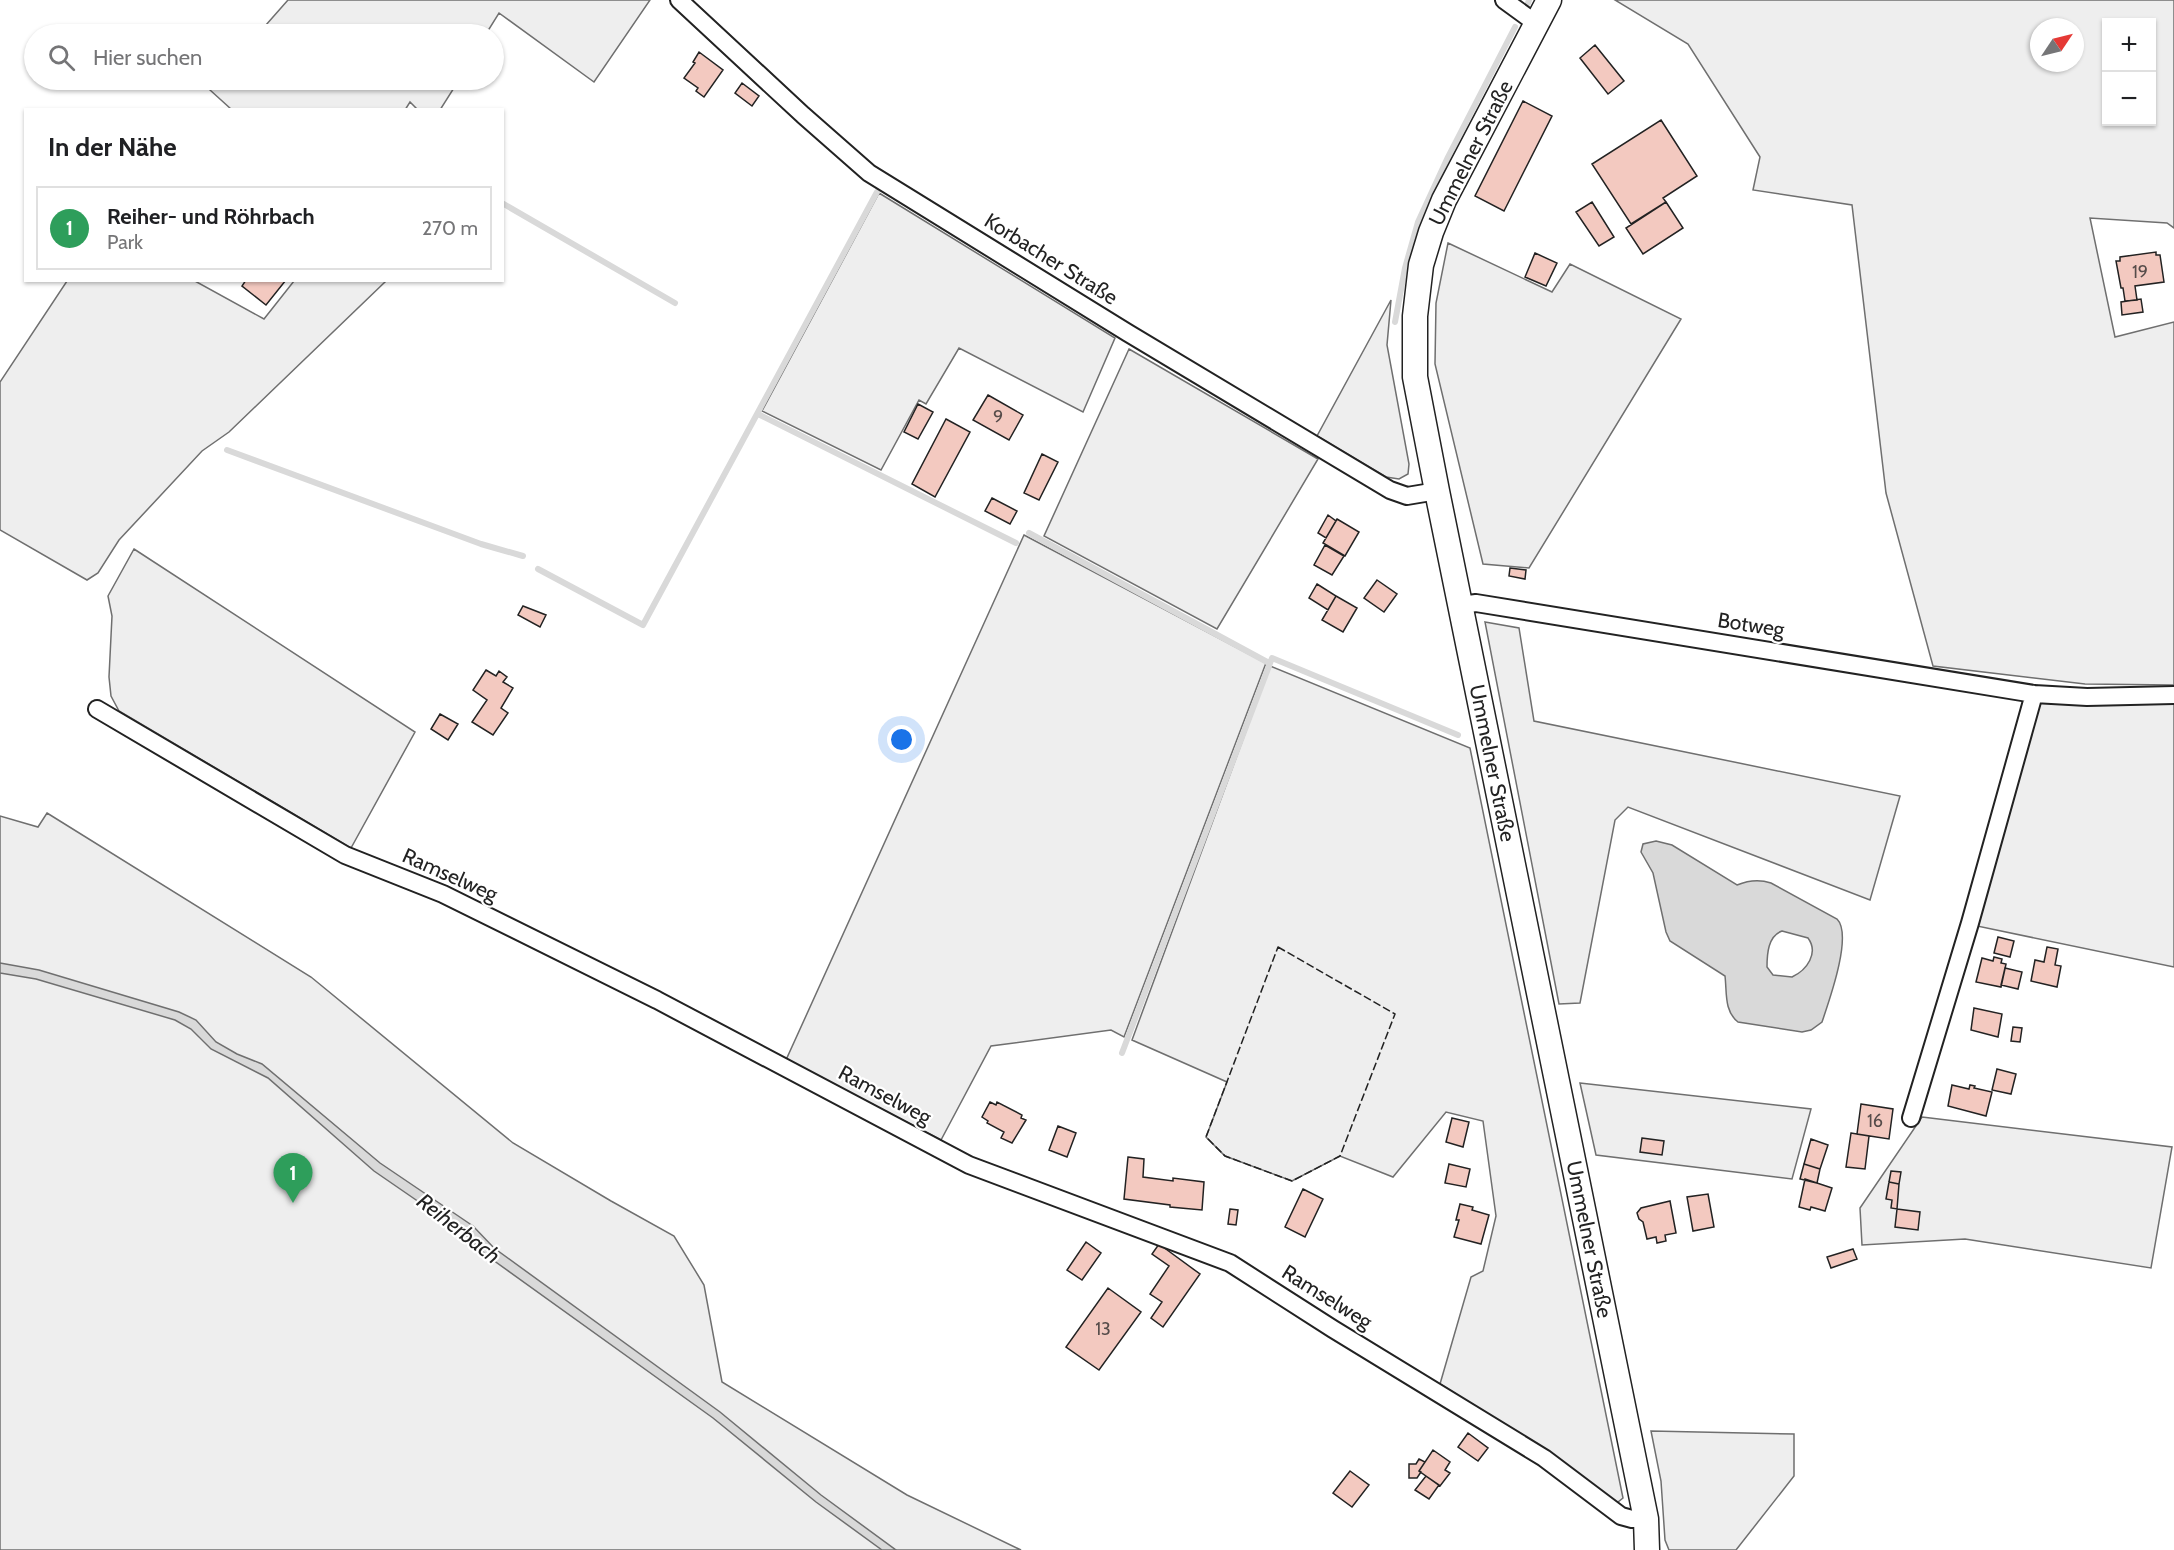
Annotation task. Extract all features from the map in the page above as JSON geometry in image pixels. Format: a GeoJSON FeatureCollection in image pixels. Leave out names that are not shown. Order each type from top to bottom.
{"type":"FeatureCollection","features":[{"type":"Feature","properties":{"kind":"main road","name":"Ummelner Straße"},"geometry":{"type":"LineString","coordinates":[[1550,0],[1444,200],[1431,232],[1421,265],[1415,316],[1415,377],[1646,1519],[1647,1550]]}},
{"type":"Feature","properties":{"kind":"street","name":"Korbacher Straße"},"geometry":{"type":"LineString","coordinates":[[679,0],[803,116],[869,173],[1128,333],[1390,490],[1407,496],[1437,491]]}},
{"type":"Feature","properties":{"kind":"street"},"geometry":{"type":"LineString","coordinates":[[1504,0],[1537,24]]}},
{"type":"Feature","properties":{"kind":"street","name":"Botweg"},"geometry":{"type":"LineString","coordinates":[[1461,605],[1486,604],[2034,694],[2087,697],[2174,695]]}},
{"type":"Feature","properties":{"kind":"street"},"geometry":{"type":"LineString","coordinates":[[1911,1118],[1970,923],[2034,694]]}},
{"type":"Feature","properties":{"kind":"street","name":"Ramselweg"},"geometry":{"type":"LineString","coordinates":[[97,710],[345,855],[443,894],[657,1000],[969,1165],[1230,1263],[1544,1458],[1621,1516],[1646,1519]]}},
{"type":"Feature","properties":{"kind":"shaded area"},"geometry":{"type":"Polygon","coordinates":[[[288,0],[650,0],[594,82],[499,13],[492,24],[267,24],[288,0]]]}},
{"type":"Feature","properties":{"kind":"shaded area"},"geometry":{"type":"Polygon","coordinates":[[[1615,0],[2174,0],[2174,228],[2167,223],[2090,218],[2115,337],[2174,322],[2174,685],[2085,684],[1933,666],[1886,493],[1852,205],[1753,190],[1760,157],[1688,44],[1615,0]]]}},
{"type":"Feature","properties":{"kind":"shaded area"},"geometry":{"type":"Polygon","coordinates":[[[210,90],[453,90],[441,108],[416,108],[410,102],[406,108],[230,108],[210,90]]]}},
{"type":"Feature","properties":{"kind":"shaded area"},"geometry":{"type":"Polygon","coordinates":[[[879,193],[1115,338],[1083,412],[959,348],[926,404],[919,400],[881,470],[762,411],[879,193]]]}},
{"type":"Feature","properties":{"kind":"shaded area"},"geometry":{"type":"Polygon","coordinates":[[[1448,243],[1552,292],[1570,264],[1681,319],[1529,568],[1483,564],[1435,364],[1436,303],[1448,243]]]}},
{"type":"Feature","properties":{"kind":"shaded area"},"geometry":{"type":"Polygon","coordinates":[[[66,282],[197,282],[264,319],[293,282],[385,282],[229,432],[202,451],[119,540],[98,573],[87,580],[0,530],[0,382],[66,282]]]}},
{"type":"Feature","properties":{"kind":"shaded area"},"geometry":{"type":"Polygon","coordinates":[[[1391,300],[1387,345],[1409,464],[1408,474],[1399,479],[1386,477],[1317,436],[1391,300]]]}},
{"type":"Feature","properties":{"kind":"shaded area"},"geometry":{"type":"Polygon","coordinates":[[[1129,349],[1318,459],[1217,629],[1044,536],[1129,349]]]}},
{"type":"Feature","properties":{"kind":"shaded area"},"geometry":{"type":"Polygon","coordinates":[[[1024,535],[1266,663],[1124,1037],[1111,1030],[991,1046],[941,1140],[786,1060],[1024,535]]]}},
{"type":"Feature","properties":{"kind":"shaded area"},"geometry":{"type":"Polygon","coordinates":[[[134,549],[415,732],[351,848],[119,711],[111,696],[109,677],[112,616],[108,596],[134,549]]]}},
{"type":"Feature","properties":{"kind":"shaded area"},"geometry":{"type":"Polygon","coordinates":[[[1485,622],[1519,628],[1534,721],[1900,796],[1870,900],[1628,807],[1615,820],[1580,1003],[1559,1004],[1485,622]]]}},
{"type":"Feature","properties":{"kind":"shaded area"},"geometry":{"type":"Polygon","coordinates":[[[1270,666],[1470,748],[1623,1498],[1618,1502],[1611,1502],[1548,1452],[1440,1384],[1471,1277],[1483,1271],[1496,1216],[1483,1121],[1446,1112],[1393,1177],[1340,1156],[1292,1181],[1225,1156],[1206,1137],[1227,1082],[1132,1040],[1270,666]]]}},
{"type":"Feature","properties":{"kind":"shaded area"},"geometry":{"type":"Polygon","coordinates":[[[2038,702],[2174,704],[2174,967],[1977,926],[2038,702]]]}},
{"type":"Feature","properties":{"kind":"shaded area"},"geometry":{"type":"Polygon","coordinates":[[[47,813],[311,977],[513,1143],[674,1236],[704,1285],[722,1382],[907,1495],[1021,1550],[0,1550],[0,816],[38,827],[47,813]]]}},
{"type":"Feature","properties":{"kind":"shaded area"},"geometry":{"type":"Polygon","coordinates":[[[1580,1083],[1811,1109],[1792,1179],[1596,1155],[1580,1083]]]}},
{"type":"Feature","properties":{"kind":"shaded area"},"geometry":{"type":"Polygon","coordinates":[[[1922,1117],[2172,1147],[2151,1268],[1965,1239],[1862,1245],[1860,1208],[1922,1117]]]}},
{"type":"Feature","properties":{"kind":"shaded area"},"geometry":{"type":"Polygon","coordinates":[[[1651,1431],[1794,1434],[1794,1476],[1736,1550],[1669,1550],[1665,1540],[1661,1481],[1651,1431]]]}},
{"type":"Feature","properties":{"kind":"water"},"geometry":{"type":"Polygon","coordinates":[[[1656,841],[1672,845],[1737,885],[1754,881],[1771,883],[1837,919],[1841,927],[1841,953],[1822,1022],[1811,1030],[1802,1032],[1738,1022],[1730,1013],[1725,976],[1670,941],[1653,873],[1641,852],[1643,844],[1656,841]],[[1782,931],[1777,933],[1768,951],[1767,967],[1773,975],[1792,977],[1807,966],[1812,955],[1808,938],[1782,931]]]}},
{"type":"Feature","properties":{"kind":"water","name":"Reiherbach"},"geometry":{"type":"Polygon","coordinates":[[[0,963],[39,970],[179,1012],[196,1020],[216,1042],[262,1064],[380,1163],[473,1226],[494,1248],[720,1412],[821,1495],[896,1550],[882,1550],[816,1502],[713,1418],[486,1255],[464,1233],[374,1171],[268,1078],[211,1049],[191,1029],[175,1020],[36,979],[0,973],[0,963]]]}},
{"type":"Feature","properties":{"kind":"building"},"geometry":{"type":"Polygon","coordinates":[[[1595,45],[1624,81],[1608,94],[1580,58],[1595,45]]]}},
{"type":"Feature","properties":{"kind":"building"},"geometry":{"type":"Polygon","coordinates":[[[699,52],[723,70],[704,97],[696,91],[698,88],[684,78],[695,63],[693,62],[699,52]]]}},
{"type":"Feature","properties":{"kind":"building"},"geometry":{"type":"Polygon","coordinates":[[[742,83],[759,96],[752,106],[735,93],[742,83]]]}},
{"type":"Feature","properties":{"kind":"building"},"geometry":{"type":"Polygon","coordinates":[[[1523,101],[1552,116],[1504,211],[1475,196],[1523,101]]]}},
{"type":"Feature","properties":{"kind":"building"},"geometry":{"type":"Polygon","coordinates":[[[1661,120],[1697,176],[1663,198],[1666,202],[1631,224],[1592,164],[1661,120]]]}},
{"type":"Feature","properties":{"kind":"building"},"geometry":{"type":"Polygon","coordinates":[[[1592,202],[1614,237],[1599,246],[1576,212],[1592,202]]]}},
{"type":"Feature","properties":{"kind":"building"},"geometry":{"type":"Polygon","coordinates":[[[1666,202],[1683,228],[1643,254],[1626,228],[1666,202]]]}},
{"type":"Feature","properties":{"kind":"building"},"geometry":{"type":"Polygon","coordinates":[[[2156,252],[2156,255],[2160,255],[2164,282],[2135,286],[2137,300],[2125,301],[2116,261],[2120,261],[2120,257],[2156,252]]]}},
{"type":"Feature","properties":{"kind":"building"},"geometry":{"type":"Polygon","coordinates":[[[1535,253],[1557,263],[1546,286],[1525,277],[1535,253]]]}},
{"type":"Feature","properties":{"kind":"building"},"geometry":{"type":"Polygon","coordinates":[[[245,282],[284,282],[266,305],[242,286],[245,282]]]}},
{"type":"Feature","properties":{"kind":"building"},"geometry":{"type":"Polygon","coordinates":[[[2141,299],[2143,312],[2122,315],[2121,302],[2141,299]]]}},
{"type":"Feature","properties":{"kind":"building"},"geometry":{"type":"Polygon","coordinates":[[[988,395],[1023,415],[1009,440],[973,420],[988,395]]]}},
{"type":"Feature","properties":{"kind":"building"},"geometry":{"type":"Polygon","coordinates":[[[918,404],[933,412],[918,439],[904,432],[918,404]]]}},
{"type":"Feature","properties":{"kind":"building"},"geometry":{"type":"Polygon","coordinates":[[[946,419],[970,432],[935,497],[912,484],[946,419]]]}},
{"type":"Feature","properties":{"kind":"building"},"geometry":{"type":"Polygon","coordinates":[[[1042,454],[1058,462],[1039,500],[1024,493],[1042,454]]]}},
{"type":"Feature","properties":{"kind":"building"},"geometry":{"type":"Polygon","coordinates":[[[992,498],[1017,511],[1010,524],[985,511],[992,498]]]}},
{"type":"Feature","properties":{"kind":"building"},"geometry":{"type":"Polygon","coordinates":[[[1328,515],[1336,521],[1326,538],[1318,533],[1328,515]]]}},
{"type":"Feature","properties":{"kind":"building"},"geometry":{"type":"Polygon","coordinates":[[[1337,519],[1359,532],[1345,556],[1323,543],[1337,519]]]}},
{"type":"Feature","properties":{"kind":"building"},"geometry":{"type":"Polygon","coordinates":[[[1325,545],[1344,556],[1332,575],[1314,565],[1325,545]]]}},
{"type":"Feature","properties":{"kind":"building"},"geometry":{"type":"Polygon","coordinates":[[[1510,568],[1526,570],[1525,579],[1509,576],[1510,568]]]}},
{"type":"Feature","properties":{"kind":"building"},"geometry":{"type":"Polygon","coordinates":[[[1377,580],[1397,594],[1384,612],[1364,598],[1377,580]]]}},
{"type":"Feature","properties":{"kind":"building"},"geometry":{"type":"Polygon","coordinates":[[[1317,584],[1336,596],[1328,610],[1309,598],[1317,584]]]}},
{"type":"Feature","properties":{"kind":"building"},"geometry":{"type":"Polygon","coordinates":[[[1336,596],[1357,608],[1343,632],[1322,620],[1336,596]]]}},
{"type":"Feature","properties":{"kind":"building"},"geometry":{"type":"Polygon","coordinates":[[[523,606],[546,615],[540,627],[518,615],[523,606]]]}},
{"type":"Feature","properties":{"kind":"building"},"geometry":{"type":"Polygon","coordinates":[[[486,670],[496,676],[499,671],[507,677],[503,682],[513,688],[501,708],[508,713],[493,735],[472,722],[487,700],[473,690],[486,670]]]}},
{"type":"Feature","properties":{"kind":"building"},"geometry":{"type":"Polygon","coordinates":[[[440,714],[458,724],[448,740],[431,729],[440,714]]]}},
{"type":"Feature","properties":{"kind":"building"},"geometry":{"type":"Polygon","coordinates":[[[1998,937],[2014,941],[2010,957],[1994,953],[1998,937]]]}},
{"type":"Feature","properties":{"kind":"building"},"geometry":{"type":"Polygon","coordinates":[[[2047,947],[2058,949],[2055,965],[2061,966],[2057,987],[2031,981],[2035,960],[2044,962],[2047,947]]]}},
{"type":"Feature","properties":{"kind":"building"},"geometry":{"type":"Polygon","coordinates":[[[1994,957],[2002,959],[2001,963],[2006,964],[2001,987],[1976,982],[1982,958],[1993,961],[1994,957]]]}},
{"type":"Feature","properties":{"kind":"building"},"geometry":{"type":"Polygon","coordinates":[[[2005,968],[2022,972],[2018,989],[2001,985],[2005,968]]]}},
{"type":"Feature","properties":{"kind":"building"},"geometry":{"type":"Polygon","coordinates":[[[1974,1008],[2002,1014],[1998,1037],[1971,1030],[1974,1008]]]}},
{"type":"Feature","properties":{"kind":"building"},"geometry":{"type":"Polygon","coordinates":[[[2013,1027],[2022,1028],[2020,1042],[2011,1041],[2013,1027]]]}},
{"type":"Feature","properties":{"kind":"building"},"geometry":{"type":"Polygon","coordinates":[[[1997,1069],[2016,1074],[2011,1094],[1992,1090],[1997,1069]]]}},
{"type":"Feature","properties":{"kind":"building"},"geometry":{"type":"Polygon","coordinates":[[[1952,1085],[1969,1089],[1970,1085],[1992,1092],[1986,1116],[1948,1106],[1952,1085]]]}},
{"type":"Feature","properties":{"kind":"building"},"geometry":{"type":"Polygon","coordinates":[[[990,1102],[996,1105],[997,1102],[1022,1115],[1021,1118],[1026,1120],[1012,1143],[1001,1138],[1004,1132],[987,1123],[988,1121],[982,1117],[990,1102]]]}},
{"type":"Feature","properties":{"kind":"building"},"geometry":{"type":"Polygon","coordinates":[[[1861,1104],[1893,1109],[1889,1139],[1857,1134],[1861,1104]]]}},
{"type":"Feature","properties":{"kind":"building"},"geometry":{"type":"Polygon","coordinates":[[[1452,1118],[1469,1122],[1463,1147],[1446,1142],[1452,1118]]]}},
{"type":"Feature","properties":{"kind":"building"},"geometry":{"type":"Polygon","coordinates":[[[1058,1126],[1076,1133],[1067,1157],[1049,1150],[1058,1126]]]}},
{"type":"Feature","properties":{"kind":"building"},"geometry":{"type":"Polygon","coordinates":[[[1851,1133],[1869,1136],[1865,1169],[1846,1167],[1851,1133]]]}},
{"type":"Feature","properties":{"kind":"building"},"geometry":{"type":"Polygon","coordinates":[[[1642,1138],[1664,1141],[1662,1155],[1640,1152],[1642,1138]]]}},
{"type":"Feature","properties":{"kind":"building"},"geometry":{"type":"Polygon","coordinates":[[[1811,1139],[1828,1145],[1820,1169],[1804,1164],[1811,1139]]]}},
{"type":"Feature","properties":{"kind":"building"},"geometry":{"type":"Polygon","coordinates":[[[1128,1157],[1144,1159],[1143,1177],[1204,1182],[1202,1210],[1124,1199],[1128,1157]]]}},
{"type":"Feature","properties":{"kind":"building"},"geometry":{"type":"Polygon","coordinates":[[[1449,1164],[1470,1169],[1466,1187],[1445,1183],[1449,1164]]]}},
{"type":"Feature","properties":{"kind":"building"},"geometry":{"type":"Polygon","coordinates":[[[1804,1164],[1820,1169],[1817,1183],[1800,1179],[1804,1164]]]}},
{"type":"Feature","properties":{"kind":"building"},"geometry":{"type":"Polygon","coordinates":[[[1891,1171],[1901,1172],[1899,1184],[1889,1182],[1891,1171]]]}},
{"type":"Feature","properties":{"kind":"building"},"geometry":{"type":"Polygon","coordinates":[[[1805,1179],[1832,1188],[1825,1211],[1811,1207],[1810,1210],[1799,1207],[1805,1179]]]}},
{"type":"Feature","properties":{"kind":"building"},"geometry":{"type":"Polygon","coordinates":[[[1889,1182],[1899,1184],[1897,1209],[1891,1208],[1892,1200],[1886,1199],[1889,1182]]]}},
{"type":"Feature","properties":{"kind":"building"},"geometry":{"type":"Polygon","coordinates":[[[1303,1189],[1323,1199],[1305,1237],[1285,1227],[1303,1189]]]}},
{"type":"Feature","properties":{"kind":"building"},"geometry":{"type":"Polygon","coordinates":[[[1708,1194],[1714,1227],[1693,1231],[1687,1197],[1708,1194]]]}},
{"type":"Feature","properties":{"kind":"building"},"geometry":{"type":"Polygon","coordinates":[[[1670,1201],[1676,1233],[1665,1235],[1666,1241],[1657,1243],[1656,1237],[1647,1239],[1643,1222],[1637,1213],[1641,1208],[1670,1201]]]}},
{"type":"Feature","properties":{"kind":"building"},"geometry":{"type":"Polygon","coordinates":[[[1460,1204],[1473,1207],[1472,1210],[1489,1215],[1481,1244],[1454,1237],[1459,1220],[1456,1220],[1460,1204]]]}},
{"type":"Feature","properties":{"kind":"building"},"geometry":{"type":"Polygon","coordinates":[[[1230,1209],[1238,1210],[1236,1225],[1228,1224],[1230,1209]]]}},
{"type":"Feature","properties":{"kind":"building"},"geometry":{"type":"Polygon","coordinates":[[[1897,1209],[1920,1212],[1918,1230],[1895,1227],[1897,1209]]]}},
{"type":"Feature","properties":{"kind":"building"},"geometry":{"type":"Polygon","coordinates":[[[1086,1242],[1101,1253],[1082,1280],[1067,1270],[1086,1242]]]}},
{"type":"Feature","properties":{"kind":"building"},"geometry":{"type":"Polygon","coordinates":[[[1159,1244],[1200,1274],[1163,1327],[1151,1318],[1162,1302],[1150,1294],[1169,1266],[1152,1254],[1159,1244]]]}},
{"type":"Feature","properties":{"kind":"building"},"geometry":{"type":"Polygon","coordinates":[[[1853,1249],[1857,1259],[1831,1268],[1827,1257],[1853,1249]]]}},
{"type":"Feature","properties":{"kind":"building"},"geometry":{"type":"Polygon","coordinates":[[[1108,1288],[1141,1312],[1099,1370],[1066,1347],[1108,1288]]]}},
{"type":"Feature","properties":{"kind":"building"},"geometry":{"type":"Polygon","coordinates":[[[1468,1433],[1488,1448],[1478,1461],[1458,1447],[1468,1433]]]}},
{"type":"Feature","properties":{"kind":"building"},"geometry":{"type":"Polygon","coordinates":[[[1433,1450],[1450,1462],[1445,1470],[1450,1473],[1440,1486],[1419,1471],[1433,1450]]]}},
{"type":"Feature","properties":{"kind":"building"},"geometry":{"type":"Polygon","coordinates":[[[1419,1459],[1425,1462],[1419,1471],[1421,1472],[1417,1478],[1409,1478],[1409,1464],[1416,1464],[1419,1459]]]}},
{"type":"Feature","properties":{"kind":"building"},"geometry":{"type":"Polygon","coordinates":[[[1350,1471],[1369,1485],[1352,1507],[1333,1493],[1350,1471]]]}},
{"type":"Feature","properties":{"kind":"building"},"geometry":{"type":"Polygon","coordinates":[[[1426,1476],[1439,1485],[1429,1499],[1415,1490],[1426,1476]]]}},
{"type":"Feature","properties":{"kind":"waterway"},"geometry":{"type":"LineString","coordinates":[[1395,322],[1405,268],[1418,222],[1448,157],[1515,27]]}},
{"type":"Feature","properties":{"kind":"waterway"},"geometry":{"type":"LineString","coordinates":[[538,569],[643,625],[877,192]]}},
{"type":"Feature","properties":{"kind":"waterway"},"geometry":{"type":"LineString","coordinates":[[504,204],[675,303]]}},
{"type":"Feature","properties":{"kind":"waterway"},"geometry":{"type":"LineString","coordinates":[[758,414],[1016,543]]}},
{"type":"Feature","properties":{"kind":"waterway"},"geometry":{"type":"LineString","coordinates":[[227,450],[481,544],[523,556]]}},
{"type":"Feature","properties":{"kind":"waterway"},"geometry":{"type":"LineString","coordinates":[[1029,533],[1269,663]]}},
{"type":"Feature","properties":{"kind":"waterway"},"geometry":{"type":"LineString","coordinates":[[1122,1053],[1272,658],[1458,735]]}},
{"type":"Feature","properties":{"kind":"fence"},"geometry":{"type":"LineString","coordinates":[[1278,947],[1395,1014],[1340,1156],[1292,1181],[1225,1156],[1206,1137],[1278,947]]}},
{"type":"Feature","properties":{"kind":"place","name":"Reiher- und Röhrbach"},"geometry":{"type":"Point","coordinates":[293,1203]}}]}
